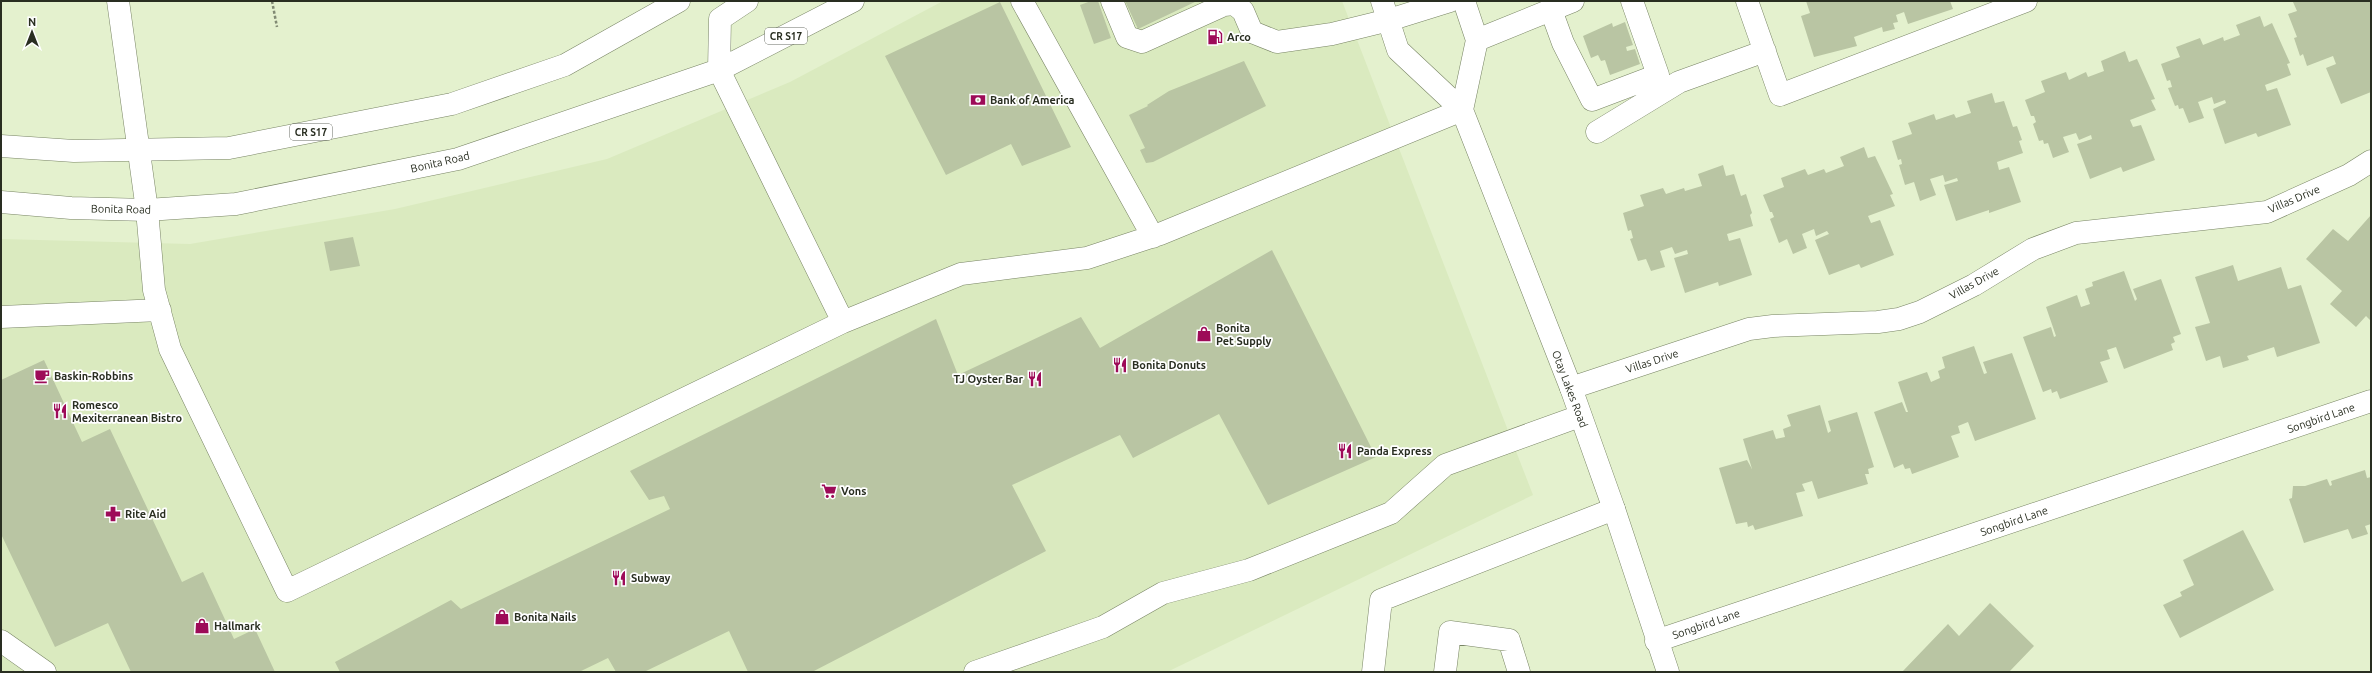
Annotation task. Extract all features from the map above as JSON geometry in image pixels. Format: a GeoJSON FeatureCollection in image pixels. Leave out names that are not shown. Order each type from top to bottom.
{"type":"FeatureCollection","features":[{"type":"Feature","properties":{"kind":"main road"},"geometry":{"type":"LineString","coordinates":[[118,1],[147,210],[154,290],[170,349],[287,591],[843,322],[961,274],[1087,258],[1153,237],[1462,110],[1477,40],[1464,1]]}},
{"type":"Feature","properties":{"kind":"main road","name":"CR S17"},"geometry":{"type":"LineString","coordinates":[[1,146],[74,151],[139,151],[229,148],[452,104],[565,66],[679,1]]}},
{"type":"Feature","properties":{"kind":"main road"},"geometry":{"type":"LineString","coordinates":[[747,1],[720,19],[719,70],[843,322]]}},
{"type":"Feature","properties":{"kind":"main road","name":"Bonita Road"},"geometry":{"type":"LineString","coordinates":[[1,202],[71,208],[147,210],[236,204],[458,159],[719,70],[853,1]]}},
{"type":"Feature","properties":{"kind":"main road"},"geometry":{"type":"LineString","coordinates":[[1022,1],[1153,237]]}},
{"type":"Feature","properties":{"kind":"main road"},"geometry":{"type":"LineString","coordinates":[[1112,1],[1128,37],[1142,42],[1224,5],[1234,4],[1243,11],[1252,32],[1277,42],[1332,34],[1385,11],[1450,1]]}},
{"type":"Feature","properties":{"kind":"main road"},"geometry":{"type":"LineString","coordinates":[[1477,40],[1573,1]]}},
{"type":"Feature","properties":{"kind":"main road"},"geometry":{"type":"LineString","coordinates":[[1551,10],[1563,43],[1592,100],[1658,75],[1632,1]]}},
{"type":"Feature","properties":{"kind":"main road"},"geometry":{"type":"LineString","coordinates":[[1747,1],[1766,51],[1780,95],[2026,1]]}},
{"type":"Feature","properties":{"kind":"main road","name":"Otay Lakes Road"},"geometry":{"type":"LineString","coordinates":[[1385,11],[1398,50],[1462,110],[1571,388],[1614,509],[1656,641],[1668,672]]}},
{"type":"Feature","properties":{"kind":"main road"},"geometry":{"type":"LineString","coordinates":[[1597,132],[1679,82],[1766,51]]}},
{"type":"Feature","properties":{"kind":"main road","name":"Villas Drive"},"geometry":{"type":"LineString","coordinates":[[1571,388],[1749,329],[1773,326],[1878,322],[1900,319],[1920,312],[1974,285],[2033,249],[2070,235],[2267,212],[2349,175],[2371,161]]}},
{"type":"Feature","properties":{"kind":"main road"},"geometry":{"type":"LineString","coordinates":[[1,317],[160,310]]}},
{"type":"Feature","properties":{"kind":"main road","name":"Songbird Lane"},"geometry":{"type":"LineString","coordinates":[[1656,641],[2371,401]]}},
{"type":"Feature","properties":{"kind":"main road"},"geometry":{"type":"LineString","coordinates":[[976,672],[1103,627],[1163,593],[1249,570],[1391,513],[1445,465],[1580,416]]}},
{"type":"Feature","properties":{"kind":"main road"},"geometry":{"type":"LineString","coordinates":[[1373,672],[1381,600],[1614,509]]}},
{"type":"Feature","properties":{"kind":"main road"},"geometry":{"type":"LineString","coordinates":[[1446,672],[1450,632],[1509,640],[1519,672]]}},
{"type":"Feature","properties":{"kind":"main road"},"geometry":{"type":"LineString","coordinates":[[1,641],[45,672]]}},
{"type":"Feature","properties":{"kind":"path"},"geometry":{"type":"LineString","coordinates":[[272,1],[277,27]]}},
{"type":"Feature","properties":{"kind":"shaded area"},"geometry":{"type":"Polygon","coordinates":[[[943,1],[1342,1],[1533,495],[1167,672],[1,672],[1,239],[190,244],[395,209],[607,159],[790,82],[943,1]]]}},
{"type":"Feature","properties":{"kind":"building"},"geometry":{"type":"Polygon","coordinates":[[[1091,1],[1098,1],[1111,38],[1094,44],[1080,5],[1091,1]]]}},
{"type":"Feature","properties":{"kind":"building"},"geometry":{"type":"Polygon","coordinates":[[[1125,1],[1197,1],[1138,29],[1125,1]]]}},
{"type":"Feature","properties":{"kind":"building"},"geometry":{"type":"Polygon","coordinates":[[[1806,1],[1950,1],[1953,9],[1908,24],[1904,12],[1896,15],[1898,22],[1893,23],[1895,29],[1883,32],[1882,27],[1854,37],[1857,46],[1814,57],[1801,16],[1810,13],[1806,1]]]}},
{"type":"Feature","properties":{"kind":"building"},"geometry":{"type":"Polygon","coordinates":[[[2295,1],[2371,1],[2371,92],[2341,104],[2326,68],[2336,64],[2333,56],[2307,66],[2303,54],[2300,56],[2294,38],[2297,37],[2288,14],[2297,11],[2293,2],[2295,1]]]}},
{"type":"Feature","properties":{"kind":"building","name":"Bank of America"},"geometry":{"type":"Polygon","coordinates":[[[1000,2],[1071,147],[1022,166],[1011,144],[946,175],[885,56],[1000,2]]]}},
{"type":"Feature","properties":{"kind":"building"},"geometry":{"type":"Polygon","coordinates":[[[2260,16],[2264,27],[2272,23],[2290,63],[2287,64],[2291,75],[2265,85],[2267,91],[2277,88],[2291,125],[2258,137],[2256,133],[2225,144],[2213,109],[2226,103],[2225,100],[2214,104],[2212,97],[2198,102],[2204,118],[2189,123],[2183,108],[2179,109],[2178,105],[2175,106],[2168,88],[2172,87],[2170,80],[2167,81],[2161,64],[2180,57],[2176,47],[2200,38],[2203,45],[2223,37],[2224,41],[2240,35],[2236,25],[2260,16]]]}},
{"type":"Feature","properties":{"kind":"building"},"geometry":{"type":"Polygon","coordinates":[[[1625,22],[1633,45],[1626,47],[1627,51],[1635,49],[1640,64],[1610,75],[1605,60],[1601,61],[1598,55],[1591,58],[1583,36],[1612,23],[1613,27],[1625,22]]]}},
{"type":"Feature","properties":{"kind":"building"},"geometry":{"type":"Polygon","coordinates":[[[2125,51],[2129,62],[2137,59],[2155,99],[2151,100],[2156,110],[2130,120],[2133,127],[2141,125],[2155,160],[2123,172],[2121,167],[2090,179],[2077,144],[2092,139],[2091,135],[2079,140],[2076,133],[2063,137],[2069,152],[2053,158],[2048,143],[2044,144],[2043,140],[2039,141],[2033,124],[2036,122],[2034,116],[2031,116],[2025,100],[2045,92],[2041,81],[2066,72],[2069,80],[2086,72],[2088,77],[2104,71],[2101,61],[2125,51]]]}},
{"type":"Feature","properties":{"kind":"building"},"geometry":{"type":"Polygon","coordinates":[[[1244,61],[1266,106],[1153,162],[1146,163],[1140,150],[1145,148],[1129,115],[1148,106],[1147,105],[1169,91],[1244,61]]]}},
{"type":"Feature","properties":{"kind":"building"},"geometry":{"type":"Polygon","coordinates":[[[1992,93],[1995,103],[2004,101],[2013,127],[2017,126],[2022,140],[2019,141],[2023,153],[1997,162],[1999,170],[2009,167],[2021,202],[1989,213],[1989,210],[1956,221],[1944,185],[1958,181],[1957,178],[1945,182],[1943,175],[1930,179],[1936,195],[1920,201],[1914,182],[1905,185],[1899,165],[1902,164],[1901,159],[1898,160],[1892,141],[1912,134],[1908,123],[1934,114],[1936,120],[1954,114],[1956,118],[1971,113],[1967,101],[1992,93]]]}},
{"type":"Feature","properties":{"kind":"building"},"geometry":{"type":"Polygon","coordinates":[[[1864,147],[1868,158],[1875,156],[1893,194],[1890,195],[1895,206],[1868,216],[1871,223],[1880,220],[1894,255],[1861,268],[1859,264],[1829,275],[1815,240],[1829,234],[1827,231],[1816,236],[1814,229],[1802,234],[1807,248],[1793,254],[1787,239],[1779,243],[1770,219],[1774,217],[1772,212],[1770,212],[1763,195],[1784,187],[1781,178],[1805,169],[1808,175],[1824,169],[1826,173],[1844,166],[1840,157],[1864,147]]]}},
{"type":"Feature","properties":{"kind":"building"},"geometry":{"type":"Polygon","coordinates":[[[1723,165],[1726,176],[1734,174],[1741,196],[1746,194],[1752,213],[1750,215],[1753,226],[1727,234],[1729,241],[1740,238],[1752,275],[1719,286],[1718,282],[1685,293],[1674,258],[1688,254],[1687,250],[1675,254],[1672,247],[1660,251],[1665,267],[1651,271],[1646,259],[1638,261],[1630,239],[1633,238],[1631,230],[1628,231],[1623,213],[1644,206],[1640,195],[1663,188],[1666,194],[1684,188],[1685,191],[1702,186],[1698,174],[1723,165]]]}},
{"type":"Feature","properties":{"kind":"building"},"geometry":{"type":"Polygon","coordinates":[[[2371,215],[2371,321],[2366,316],[2356,327],[2330,304],[2342,291],[2306,259],[2333,229],[2348,241],[2371,215]]]}},
{"type":"Feature","properties":{"kind":"building"},"geometry":{"type":"Polygon","coordinates":[[[353,237],[360,266],[330,271],[324,242],[353,237]]]}},
{"type":"Feature","properties":{"kind":"building"},"geometry":{"type":"Polygon","coordinates":[[[1272,250],[1376,457],[1268,505],[1219,414],[1133,458],[1120,435],[1012,485],[1046,551],[812,672],[748,672],[729,631],[644,672],[616,672],[608,658],[579,672],[340,672],[335,662],[451,600],[461,609],[670,509],[664,496],[649,500],[630,471],[936,319],[958,375],[1081,317],[1100,348],[1272,250]]]}},
{"type":"Feature","properties":{"kind":"building"},"geometry":{"type":"Polygon","coordinates":[[[2233,265],[2238,281],[2281,267],[2288,289],[2301,285],[2320,343],[2277,357],[2274,347],[2247,356],[2249,360],[2223,368],[2220,356],[2206,361],[2195,327],[2210,323],[2195,277],[2233,265]]]}},
{"type":"Feature","properties":{"kind":"building"},"geometry":{"type":"Polygon","coordinates":[[[2124,271],[2135,301],[2137,299],[2133,289],[2161,279],[2181,334],[2173,337],[2175,342],[2171,344],[2173,350],[2124,369],[2116,347],[2107,350],[2110,359],[2100,362],[2108,382],[2060,399],[2057,391],[2052,393],[2051,389],[2043,392],[2023,337],[2051,327],[2054,337],[2056,336],[2046,307],[2077,295],[2081,307],[2090,304],[2085,289],[2093,286],[2092,282],[2124,271]]]}},
{"type":"Feature","properties":{"kind":"building"},"geometry":{"type":"Polygon","coordinates":[[[1974,346],[1984,374],[1987,373],[1983,362],[2012,353],[2036,419],[1975,441],[1968,422],[1958,426],[1960,433],[1951,436],[1959,457],[1912,474],[1910,468],[1905,469],[1903,464],[1894,468],[1874,412],[1902,402],[1906,412],[1908,412],[1898,382],[1927,372],[1931,382],[1940,378],[1938,371],[1945,368],[1942,357],[1974,346]]]}},
{"type":"Feature","properties":{"kind":"building"},"geometry":{"type":"Polygon","coordinates":[[[44,360],[82,442],[110,429],[182,582],[203,572],[234,639],[255,629],[275,672],[131,672],[108,623],[55,647],[1,534],[1,380],[44,360]]]}},
{"type":"Feature","properties":{"kind":"building"},"geometry":{"type":"Polygon","coordinates":[[[1820,405],[1828,433],[1831,431],[1828,421],[1857,412],[1874,467],[1868,469],[1869,474],[1865,474],[1868,484],[1818,499],[1812,481],[1802,484],[1805,491],[1796,493],[1803,516],[1755,530],[1753,525],[1748,527],[1747,522],[1736,524],[1719,468],[1747,460],[1752,469],[1743,439],[1773,430],[1776,439],[1785,437],[1783,429],[1791,426],[1787,415],[1820,405]]]}},
{"type":"Feature","properties":{"kind":"building"},"geometry":{"type":"Polygon","coordinates":[[[2365,470],[2367,478],[2371,477],[2371,524],[2365,526],[2368,534],[2352,539],[2348,529],[2304,543],[2289,499],[2292,498],[2293,486],[2305,486],[2327,479],[2330,486],[2332,485],[2331,481],[2365,470]]]}},
{"type":"Feature","properties":{"kind":"building"},"geometry":{"type":"Polygon","coordinates":[[[2243,530],[2274,590],[2180,638],[2163,605],[2182,596],[2180,592],[2194,585],[2183,560],[2243,530]]]}},
{"type":"Feature","properties":{"kind":"building"},"geometry":{"type":"Polygon","coordinates":[[[1990,603],[2034,646],[2009,672],[1902,672],[1948,624],[1959,636],[1990,603]]]}},
{"type":"Feature","properties":{"kind":"place","name":"Arco"},"geometry":{"type":"Point","coordinates":[1215,37]}},
{"type":"Feature","properties":{"kind":"place","name":"Bank of America"},"geometry":{"type":"Point","coordinates":[978,100]}},
{"type":"Feature","properties":{"kind":"place","name":"Bonita Pet Supply"},"geometry":{"type":"Point","coordinates":[1204,334]}},
{"type":"Feature","properties":{"kind":"place","name":"Bonita Donuts"},"geometry":{"type":"Point","coordinates":[1120,365]}},
{"type":"Feature","properties":{"kind":"place","name":"Baskin-Robbins"},"geometry":{"type":"Point","coordinates":[42,376]}},
{"type":"Feature","properties":{"kind":"place","name":"TJ Oyster Bar"},"geometry":{"type":"Point","coordinates":[1035,379]}},
{"type":"Feature","properties":{"kind":"place","name":"Romesco Mexiterranean Bistro"},"geometry":{"type":"Point","coordinates":[60,411]}},
{"type":"Feature","properties":{"kind":"place","name":"Panda Express"},"geometry":{"type":"Point","coordinates":[1345,451]}},
{"type":"Feature","properties":{"kind":"place","name":"Vons"},"geometry":{"type":"Point","coordinates":[829,491]}},
{"type":"Feature","properties":{"kind":"place","name":"Rite Aid"},"geometry":{"type":"Point","coordinates":[113,514]}},
{"type":"Feature","properties":{"kind":"place","name":"Subway"},"geometry":{"type":"Point","coordinates":[619,578]}},
{"type":"Feature","properties":{"kind":"place","name":"Bonita Nails"},"geometry":{"type":"Point","coordinates":[502,617]}},
{"type":"Feature","properties":{"kind":"place","name":"Hallmark"},"geometry":{"type":"Point","coordinates":[202,626]}}]}
